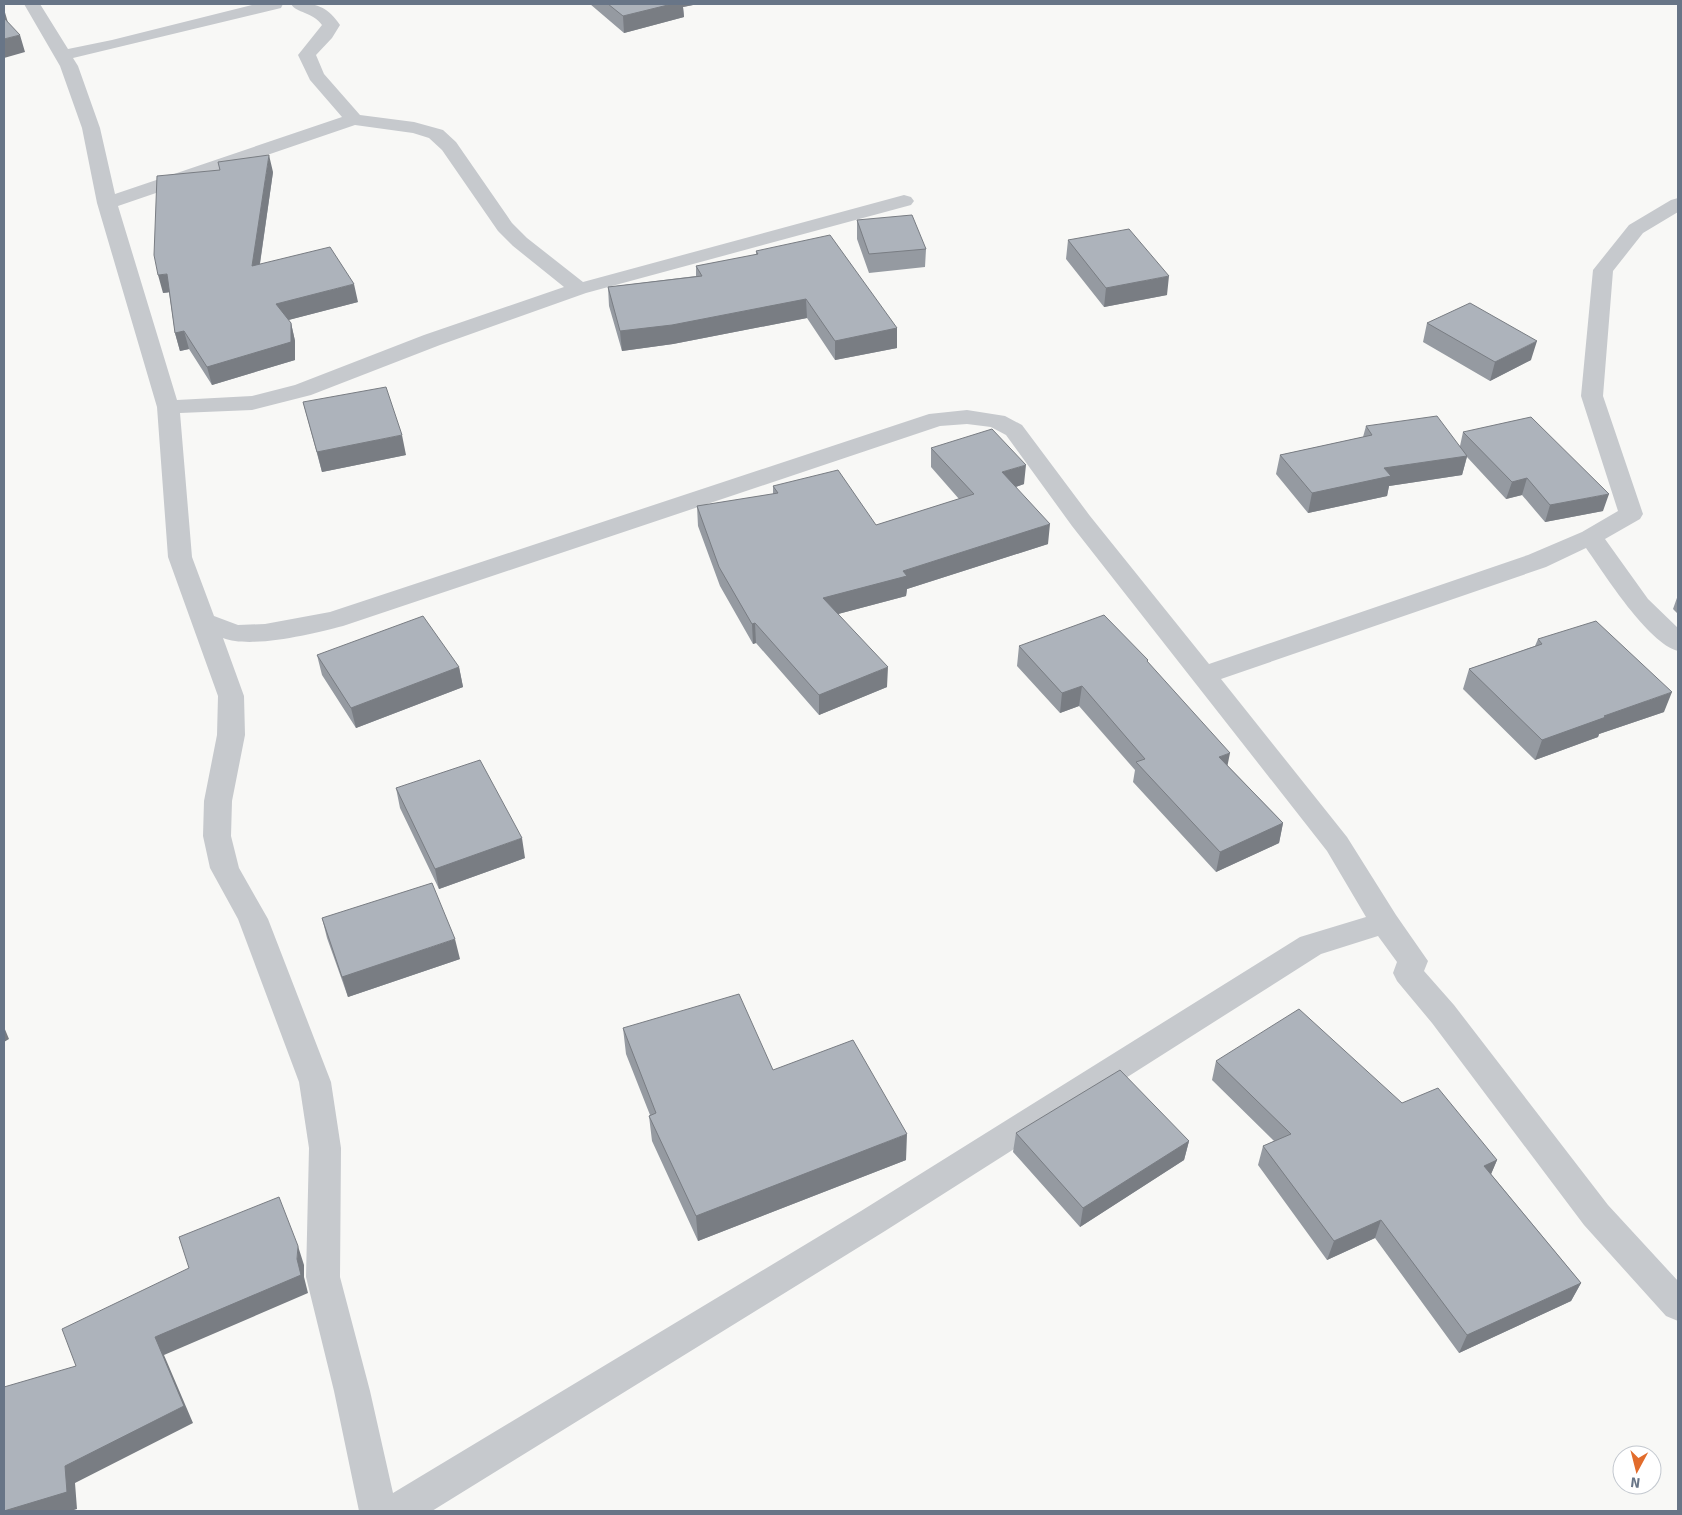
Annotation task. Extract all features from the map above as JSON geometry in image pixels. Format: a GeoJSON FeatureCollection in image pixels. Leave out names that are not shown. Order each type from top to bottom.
{"type":"FeatureCollection","features":[{"type":"Feature","properties":{"kind":"street"},"geometry":{"type":"LineString","coordinates":[[32,4],[69,66],[91,128],[108,203],[168,407],[180,558],[231,696],[231,735],[218,801],[217,836],[224,868],[253,918],[315,1082],[325,1148],[323,1277],[352,1391],[378,1511]]}},
{"type":"Feature","properties":{"kind":"street"},"geometry":{"type":"LineString","coordinates":[[63,55],[112,45],[275,4]]}},
{"type":"Feature","properties":{"kind":"street"},"geometry":{"type":"LineString","coordinates":[[299,4],[313,8],[326,17],[331,25],[327,35],[311,47],[307,55],[316,76],[354,118]]}},
{"type":"Feature","properties":{"kind":"street"},"geometry":{"type":"LineString","coordinates":[[108,203],[354,118],[374,123],[414,128],[436,134],[449,146],[505,227],[520,242],[579,289]]}},
{"type":"Feature","properties":{"kind":"street"},"geometry":{"type":"LineString","coordinates":[[168,407],[252,403],[303,390],[432,340],[579,289],[904,202]]}},
{"type":"Feature","properties":{"kind":"street"},"geometry":{"type":"LineString","coordinates":[[1203,676],[1537,561],[1591,537],[1631,514],[1592,396],[1603,270],[1636,229],[1678,204]]}},
{"type":"Feature","properties":{"kind":"street"},"geometry":{"type":"LineString","coordinates":[[205,622],[236,634],[265,633],[334,620],[937,419],[967,417],[997,421],[1014,430],[1087,529],[1337,844],[1385,923],[1412,961],[1408,973],[1442,1014],[1596,1215],[1678,1306]]}},
{"type":"Feature","properties":{"kind":"street"},"geometry":{"type":"LineString","coordinates":[[1591,537],[1640,605],[1678,642]]}},
{"type":"Feature","properties":{"kind":"street"},"geometry":{"type":"LineString","coordinates":[[398,1511],[874,1221],[1129,1058],[1311,946],[1385,923]]}},
{"type":"Feature","properties":{"kind":"building"},"geometry":{"type":"Polygon","coordinates":[[[608,4],[672,4],[623,16],[608,4]]]}},
{"type":"Feature","properties":{"kind":"building"},"geometry":{"type":"Polygon","coordinates":[[[4,18],[20,35],[4,39],[4,18]]]}},
{"type":"Feature","properties":{"kind":"building"},"geometry":{"type":"Polygon","coordinates":[[[269,155],[252,266],[330,247],[354,284],[276,304],[291,323],[291,342],[207,367],[184,331],[175,333],[167,274],[158,275],[154,255],[157,176],[220,170],[218,162],[269,155]]]}},
{"type":"Feature","properties":{"kind":"building"},"geometry":{"type":"Polygon","coordinates":[[[912,215],[926,249],[869,254],[857,220],[912,215]]]}},
{"type":"Feature","properties":{"kind":"building"},"geometry":{"type":"Polygon","coordinates":[[[1129,229],[1169,276],[1106,288],[1068,240],[1129,229]]]}},
{"type":"Feature","properties":{"kind":"building"},"geometry":{"type":"Polygon","coordinates":[[[830,235],[897,328],[835,341],[806,299],[672,325],[620,331],[608,287],[702,276],[696,266],[758,254],[756,251],[830,235]]]}},
{"type":"Feature","properties":{"kind":"building"},"geometry":{"type":"Polygon","coordinates":[[[1470,303],[1537,341],[1495,362],[1427,323],[1470,303]]]}},
{"type":"Feature","properties":{"kind":"building"},"geometry":{"type":"Polygon","coordinates":[[[386,387],[402,435],[317,452],[303,402],[386,387]]]}},
{"type":"Feature","properties":{"kind":"building"},"geometry":{"type":"Polygon","coordinates":[[[1437,416],[1467,456],[1384,468],[1391,476],[1312,493],[1280,455],[1372,435],[1366,426],[1437,416]]]}},
{"type":"Feature","properties":{"kind":"building"},"geometry":{"type":"Polygon","coordinates":[[[1531,417],[1609,494],[1550,505],[1527,478],[1512,482],[1463,432],[1531,417]]]}},
{"type":"Feature","properties":{"kind":"building"},"geometry":{"type":"Polygon","coordinates":[[[992,429],[1026,465],[1002,472],[1050,524],[903,571],[907,576],[823,598],[888,667],[819,695],[755,623],[752,624],[719,567],[697,506],[778,493],[773,486],[838,470],[876,525],[974,494],[931,448],[992,429]]]}},
{"type":"Feature","properties":{"kind":"building"},"geometry":{"type":"Polygon","coordinates":[[[1104,615],[1148,660],[1230,753],[1219,757],[1283,823],[1220,852],[1136,762],[1145,759],[1082,686],[1062,693],[1019,646],[1104,615]]]}},
{"type":"Feature","properties":{"kind":"building"},"geometry":{"type":"Polygon","coordinates":[[[423,616],[459,667],[351,708],[317,655],[423,616]]]}},
{"type":"Feature","properties":{"kind":"building"},"geometry":{"type":"Polygon","coordinates":[[[1596,621],[1672,692],[1542,740],[1469,669],[1542,644],[1538,639],[1596,621]]]}},
{"type":"Feature","properties":{"kind":"building"},"geometry":{"type":"Polygon","coordinates":[[[480,760],[522,838],[435,869],[396,788],[480,760]]]}},
{"type":"Feature","properties":{"kind":"building"},"geometry":{"type":"Polygon","coordinates":[[[432,883],[455,939],[342,977],[322,918],[432,883]]]}},
{"type":"Feature","properties":{"kind":"building"},"geometry":{"type":"Polygon","coordinates":[[[739,994],[773,1070],[853,1040],[907,1134],[696,1216],[649,1116],[656,1113],[623,1028],[739,994]]]}},
{"type":"Feature","properties":{"kind":"building"},"geometry":{"type":"Polygon","coordinates":[[[1299,1009],[1402,1103],[1438,1088],[1497,1160],[1484,1166],[1581,1283],[1467,1335],[1381,1220],[1334,1241],[1263,1146],[1291,1134],[1216,1061],[1299,1009]]]}},
{"type":"Feature","properties":{"kind":"building"},"geometry":{"type":"Polygon","coordinates":[[[1120,1070],[1189,1141],[1083,1208],[1016,1133],[1120,1070]]]}},
{"type":"Feature","properties":{"kind":"building"},"geometry":{"type":"Polygon","coordinates":[[[279,1197],[298,1246],[297,1259],[301,1275],[155,1337],[184,1406],[65,1466],[67,1492],[4,1511],[4,1387],[76,1366],[62,1329],[189,1268],[179,1237],[279,1197]]]}}]}
